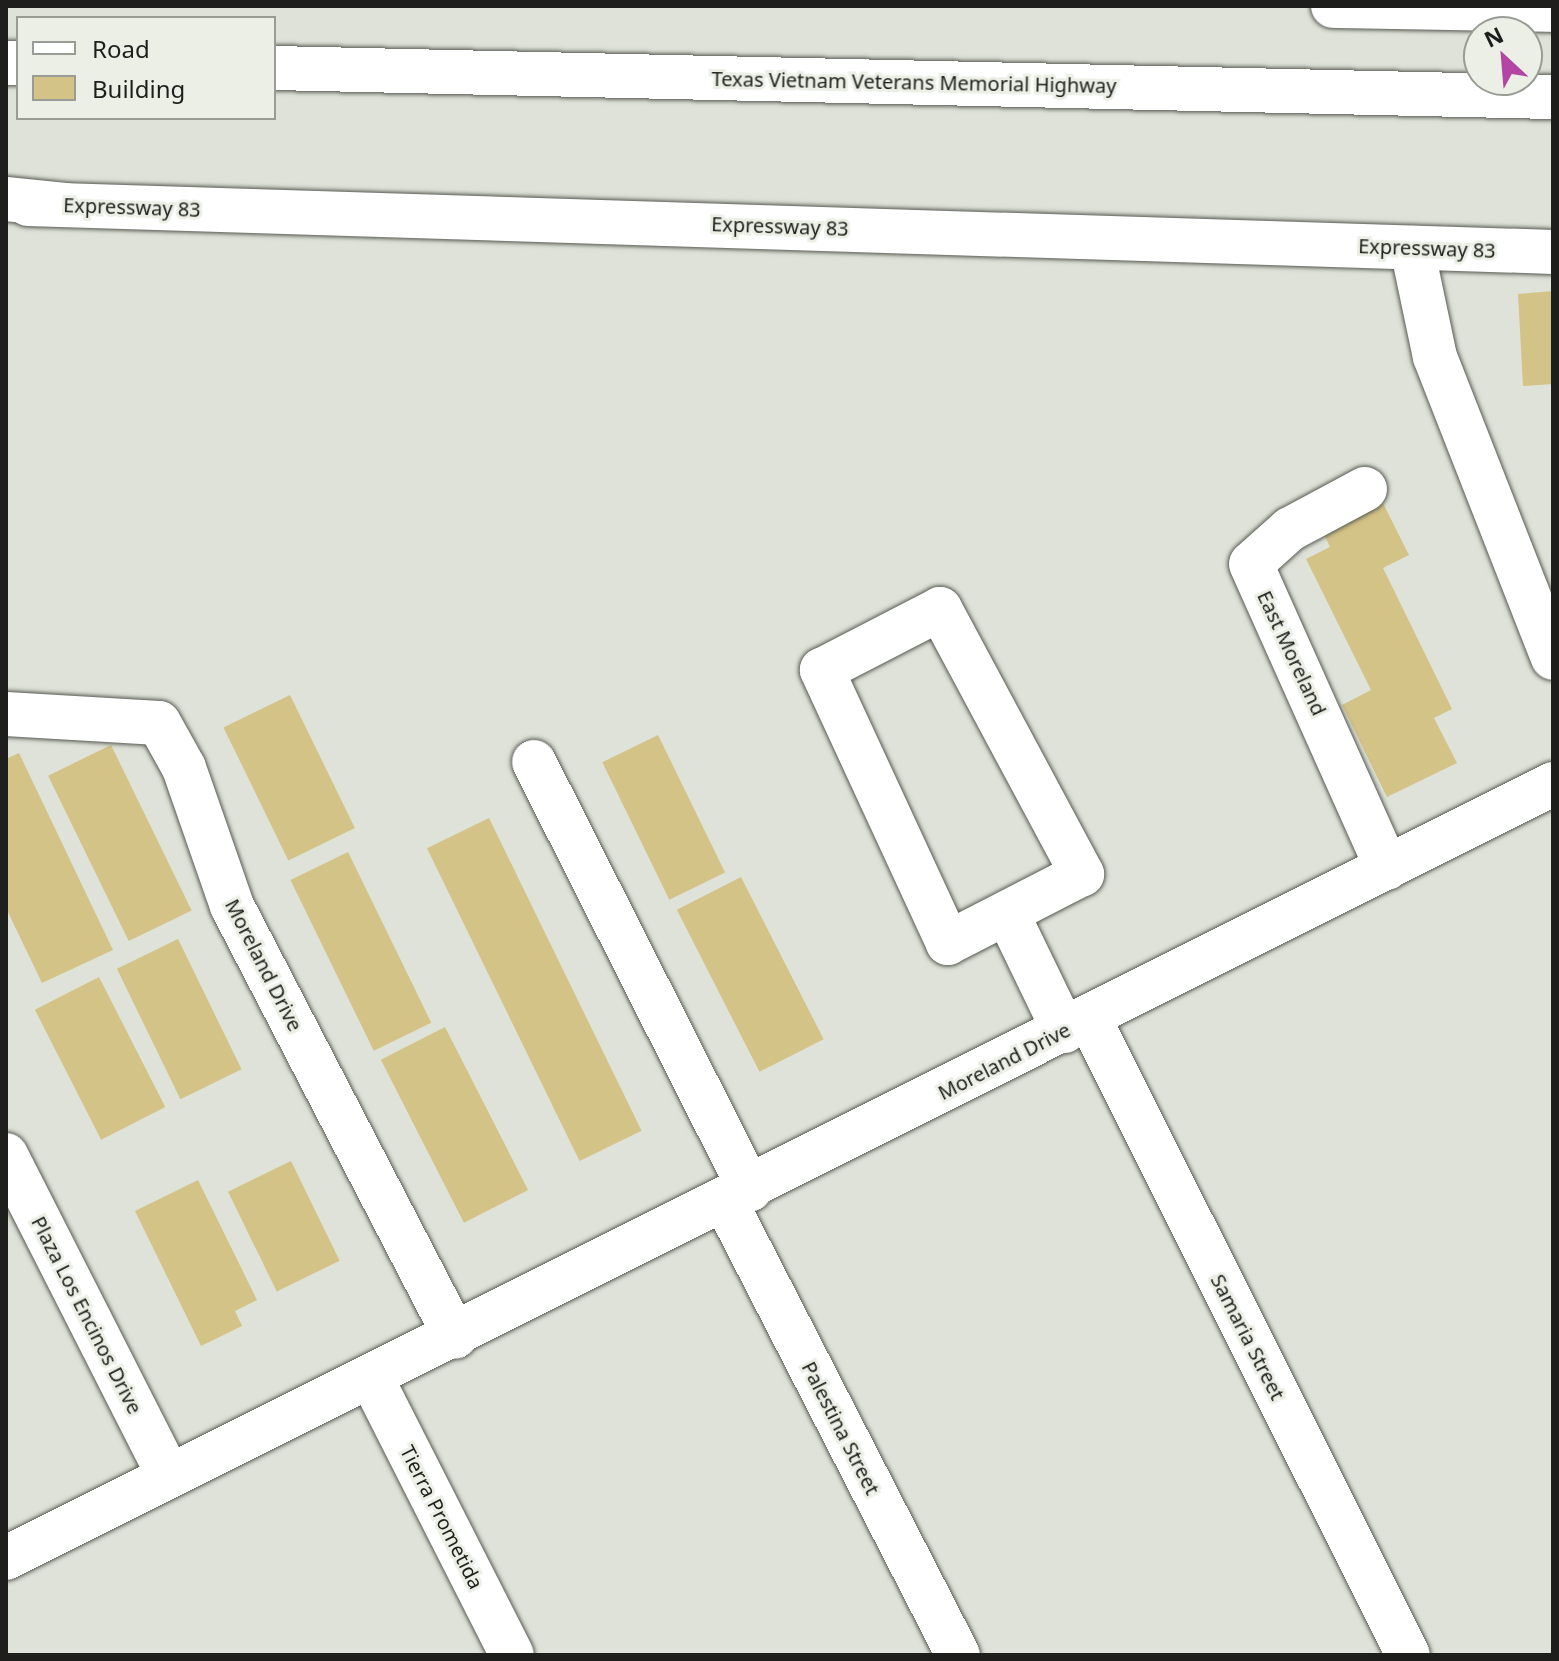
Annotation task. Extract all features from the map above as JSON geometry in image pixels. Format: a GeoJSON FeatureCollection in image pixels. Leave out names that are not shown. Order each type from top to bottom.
{"type":"FeatureCollection","features":[{"type":"Feature","properties":{"kind":"main road"},"geometry":{"type":"LineString","coordinates":[[1333,6],[1553,10]]}},
{"type":"Feature","properties":{"kind":"main road","name":"Texas Vietnam Veterans Memorial Highway"},"geometry":{"type":"LineString","coordinates":[[276,68],[1553,97]]}},
{"type":"Feature","properties":{"kind":"main road","name":"Expressway 83"},"geometry":{"type":"LineString","coordinates":[[6,201],[1553,252]]}},
{"type":"Feature","properties":{"kind":"main road"},"geometry":{"type":"LineString","coordinates":[[1412,248],[1435,357],[1553,658]]}},
{"type":"Feature","properties":{"kind":"main road","name":"East Moreland"},"geometry":{"type":"LineString","coordinates":[[1365,489],[1290,529],[1251,564],[1387,868]]}},
{"type":"Feature","properties":{"kind":"main road"},"geometry":{"type":"LineString","coordinates":[[940,609],[1082,874],[1008,915],[948,943],[822,670],[940,609]]}},
{"type":"Feature","properties":{"kind":"main road","name":"Moreland Drive"},"geometry":{"type":"LineString","coordinates":[[6,714],[159,723],[184,768],[232,906],[455,1337]]}},
{"type":"Feature","properties":{"kind":"main road","name":"Palestina Street"},"geometry":{"type":"LineString","coordinates":[[534,762],[958,1655]]}},
{"type":"Feature","properties":{"kind":"main road","name":"Moreland Drive"},"geometry":{"type":"LineString","coordinates":[[6,1558],[168,1475],[372,1379],[1553,784]]}},
{"type":"Feature","properties":{"kind":"main road","name":"Samaria Street"},"geometry":{"type":"LineString","coordinates":[[1008,915],[1076,1025],[1408,1655]]}},
{"type":"Feature","properties":{"kind":"main road","name":"Plaza Los Encinos Drive"},"geometry":{"type":"LineString","coordinates":[[6,1155],[168,1475]]}},
{"type":"Feature","properties":{"kind":"main road","name":"Tierra Prometida"},"geometry":{"type":"LineString","coordinates":[[372,1379],[512,1655]]}},
{"type":"Feature","properties":{"kind":"building"},"geometry":{"type":"Polygon","coordinates":[[[1553,291],[1553,384],[1523,386],[1518,294],[1553,291]]]}},
{"type":"Feature","properties":{"kind":"building"},"geometry":{"type":"Polygon","coordinates":[[[1380,497],[1409,555],[1383,568],[1452,709],[1434,718],[1457,763],[1387,797],[1342,705],[1371,690],[1306,559],[1330,547],[1320,526],[1380,497]]]}},
{"type":"Feature","properties":{"kind":"building"},"geometry":{"type":"Polygon","coordinates":[[[290,695],[355,828],[288,860],[223,727],[290,695]]]}},
{"type":"Feature","properties":{"kind":"building"},"geometry":{"type":"Polygon","coordinates":[[[658,735],[725,873],[669,900],[602,762],[658,735]]]}},
{"type":"Feature","properties":{"kind":"building"},"geometry":{"type":"Polygon","coordinates":[[[111,745],[192,910],[129,941],[48,776],[111,745]]]}},
{"type":"Feature","properties":{"kind":"building"},"geometry":{"type":"Polygon","coordinates":[[[19,753],[113,950],[42,983],[6,908],[6,759],[19,753]]]}},
{"type":"Feature","properties":{"kind":"building"},"geometry":{"type":"Polygon","coordinates":[[[489,818],[642,1131],[580,1161],[427,848],[489,818]]]}},
{"type":"Feature","properties":{"kind":"building"},"geometry":{"type":"Polygon","coordinates":[[[348,852],[431,1023],[374,1051],[290,880],[348,852]]]}},
{"type":"Feature","properties":{"kind":"building"},"geometry":{"type":"Polygon","coordinates":[[[741,877],[824,1039],[759,1072],[677,910],[741,877]]]}},
{"type":"Feature","properties":{"kind":"building"},"geometry":{"type":"Polygon","coordinates":[[[178,939],[242,1069],[180,1099],[117,969],[178,939]]]}},
{"type":"Feature","properties":{"kind":"building"},"geometry":{"type":"Polygon","coordinates":[[[99,977],[165,1107],[101,1140],[35,1010],[99,977]]]}},
{"type":"Feature","properties":{"kind":"building"},"geometry":{"type":"Polygon","coordinates":[[[445,1027],[528,1190],[464,1223],[381,1060],[445,1027]]]}},
{"type":"Feature","properties":{"kind":"building"},"geometry":{"type":"Polygon","coordinates":[[[291,1161],[340,1261],[277,1291],[228,1192],[291,1161]]]}},
{"type":"Feature","properties":{"kind":"building"},"geometry":{"type":"Polygon","coordinates":[[[198,1180],[257,1300],[235,1311],[242,1326],[201,1346],[135,1211],[198,1180]]]}}]}
